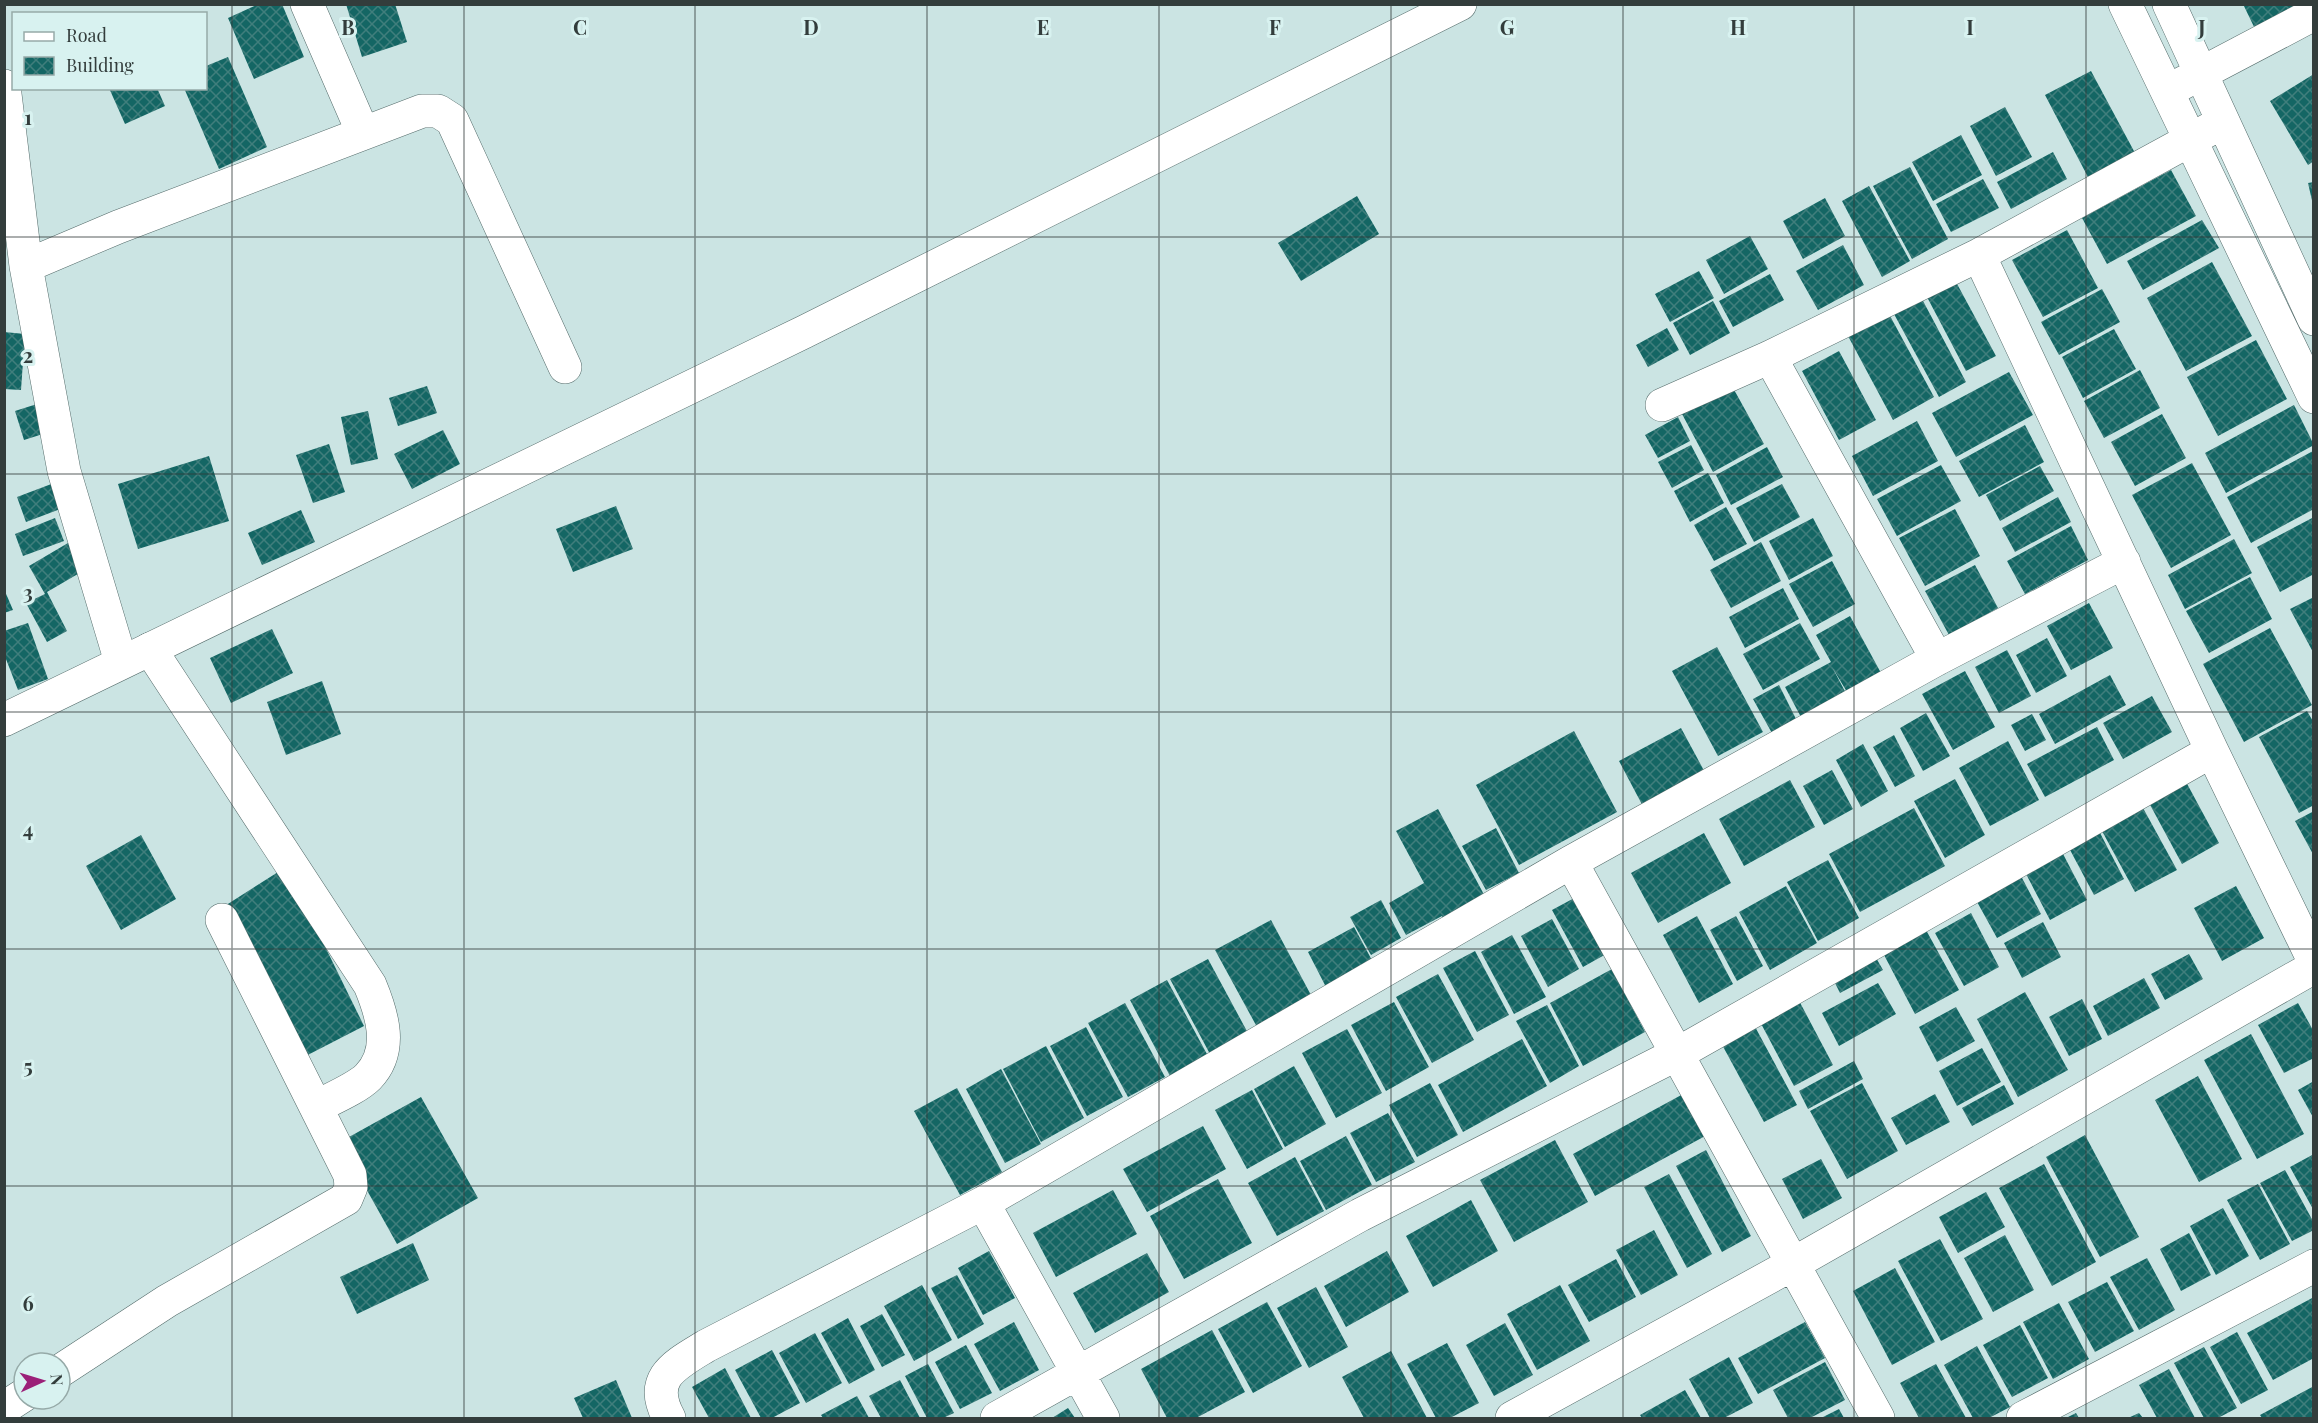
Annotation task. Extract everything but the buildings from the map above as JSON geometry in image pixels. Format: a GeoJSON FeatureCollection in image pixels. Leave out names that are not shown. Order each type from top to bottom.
{"type":"FeatureCollection","features":[{"type":"Feature","properties":{"kind":"street"},"geometry":{"type":"LineString","coordinates":[[307,4],[363,133]]}},
{"type":"Feature","properties":{"kind":"street"},"geometry":{"type":"LineString","coordinates":[[4,720],[793,337],[1460,4]]}},
{"type":"Feature","properties":{"kind":"street"},"geometry":{"type":"LineString","coordinates":[[2125,4],[2313,397]]}},
{"type":"Feature","properties":{"kind":"street"},"geometry":{"type":"LineString","coordinates":[[2169,4],[2313,320]]}},
{"type":"Feature","properties":{"kind":"street"},"geometry":{"type":"LineString","coordinates":[[2167,92],[2313,14]]}},
{"type":"Feature","properties":{"kind":"street"},"geometry":{"type":"LineString","coordinates":[[4,86],[26,266],[64,471],[121,662]]}},
{"type":"Feature","properties":{"kind":"street"},"geometry":{"type":"LineString","coordinates":[[26,266],[118,227],[428,110],[445,114],[452,120],[565,367]]}},
{"type":"Feature","properties":{"kind":"street"},"geometry":{"type":"LineString","coordinates":[[1662,405],[1770,357],[1979,255],[2223,122]]}},
{"type":"Feature","properties":{"kind":"street"},"geometry":{"type":"LineString","coordinates":[[1979,255],[2313,961]]}},
{"type":"Feature","properties":{"kind":"street"},"geometry":{"type":"LineString","coordinates":[[1770,357],[1937,659]]}},
{"type":"Feature","properties":{"kind":"street"},"geometry":{"type":"LineString","coordinates":[[669,1419],[662,1406],[661,1386],[665,1376],[677,1364],[706,1346],[983,1203],[1570,862],[1937,659],[2124,562]]}},
{"type":"Feature","properties":{"kind":"street"},"geometry":{"type":"LineString","coordinates":[[150,649],[370,985],[381,1010],[384,1032],[380,1059],[368,1077],[316,1107]]}},
{"type":"Feature","properties":{"kind":"street"},"geometry":{"type":"LineString","coordinates":[[998,1419],[1360,1215],[1677,1054],[2212,751]]}},
{"type":"Feature","properties":{"kind":"street"},"geometry":{"type":"LineString","coordinates":[[1570,862],[1878,1419]]}},
{"type":"Feature","properties":{"kind":"street"},"geometry":{"type":"LineString","coordinates":[[72,1363],[167,1301],[346,1199],[351,1187],[350,1175],[222,920]]}},
{"type":"Feature","properties":{"kind":"street"},"geometry":{"type":"LineString","coordinates":[[1512,1419],[1793,1264],[2313,967]]}},
{"type":"Feature","properties":{"kind":"street"},"geometry":{"type":"LineString","coordinates":[[983,1203],[1103,1419]]}},
{"type":"Feature","properties":{"kind":"street"},"geometry":{"type":"LineString","coordinates":[[2023,1419],[2313,1266]]}}]}
